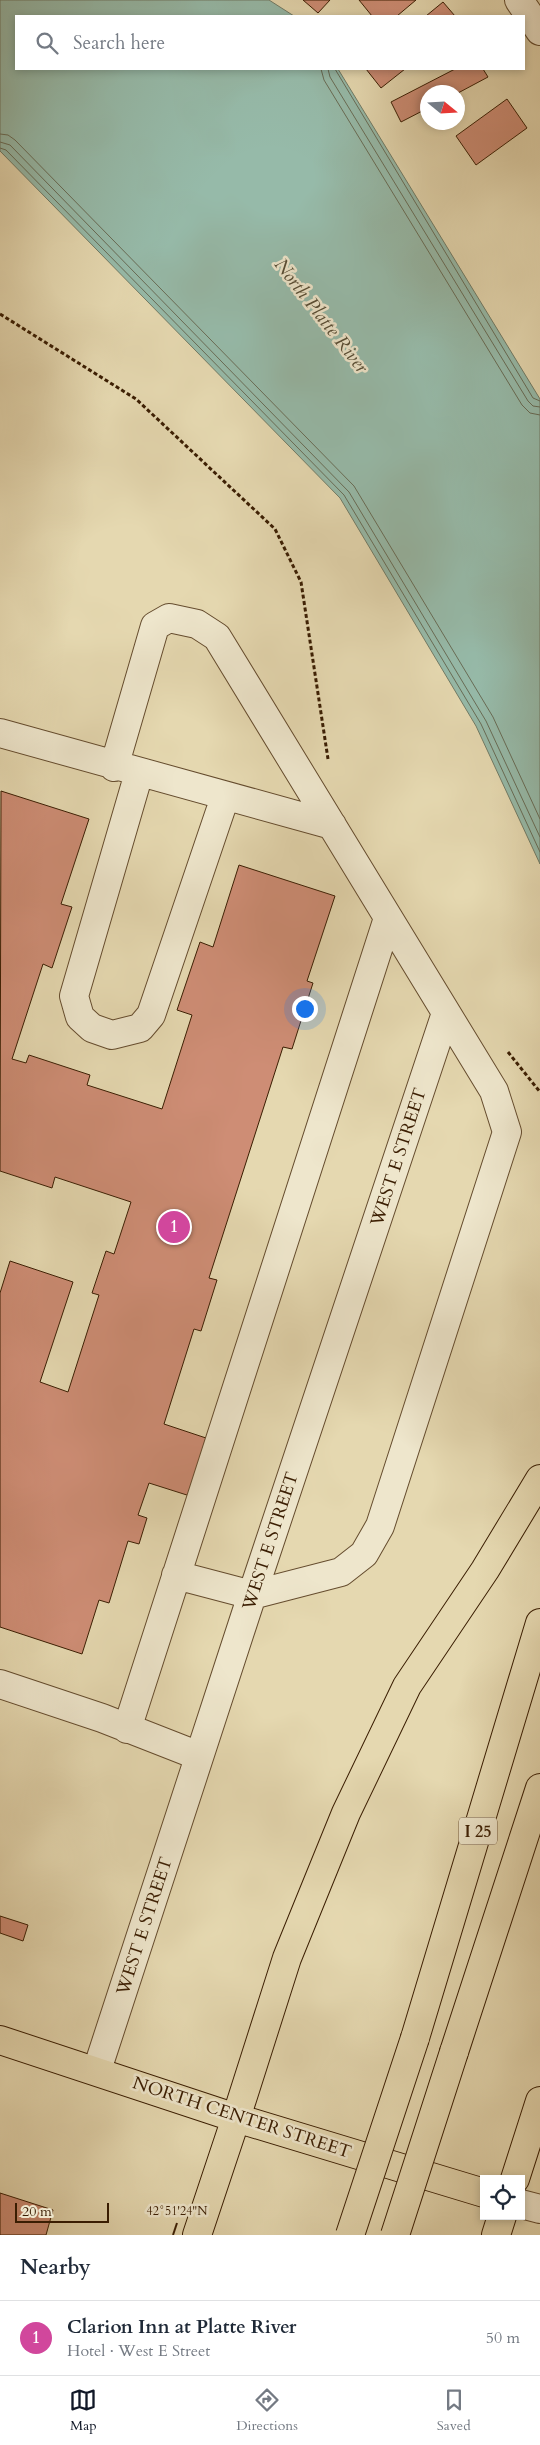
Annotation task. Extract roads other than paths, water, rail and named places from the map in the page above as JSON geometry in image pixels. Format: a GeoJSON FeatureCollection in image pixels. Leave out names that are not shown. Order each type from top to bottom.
{"type":"FeatureCollection","features":[{"type":"Feature","properties":{"kind":"main road"},"geometry":{"type":"LineString","coordinates":[[198,2235],[287,1958],[350,1804],[407,1686],[485,1570],[540,1479]]}},
{"type":"Feature","properties":{"kind":"main road","name":"I 25"},"geometry":{"type":"LineString","coordinates":[[350,2235],[415,2038],[540,1623]]}},
{"type":"Feature","properties":{"kind":"main road","name":"I 25"},"geometry":{"type":"LineString","coordinates":[[395,2235],[540,1788]]}},
{"type":"Feature","properties":{"kind":"main road","name":"NORTH CENTER STREET"},"geometry":{"type":"LineString","coordinates":[[0,2040],[97,2070],[236,2118],[480,2192]]}},
{"type":"Feature","properties":{"kind":"main road"},"geometry":{"type":"LineString","coordinates":[[516,2175],[539,2110]]}},
{"type":"Feature","properties":{"kind":"main road"},"geometry":{"type":"LineString","coordinates":[[496,2235],[501,2220]]}},
{"type":"Feature","properties":{"kind":"street"},"geometry":{"type":"LineString","coordinates":[[519,0],[540,31]]}},
{"type":"Feature","properties":{"kind":"street"},"geometry":{"type":"LineString","coordinates":[[176,1575],[252,1595],[341,1572],[364,1554],[380,1526],[507,1132],[494,1091],[332,825],[216,637],[197,624],[168,618],[155,626],[126,770],[74,996],[80,1017],[92,1028],[112,1035],[140,1028],[151,1015],[225,797]]}},
{"type":"Feature","properties":{"kind":"street"},"geometry":{"type":"LineString","coordinates":[[0,734],[332,825]]}},
{"type":"Feature","properties":{"kind":"street"},"geometry":{"type":"LineString","coordinates":[[126,1729],[388,918]]}},
{"type":"Feature","properties":{"kind":"street","name":"WEST E STREET"},"geometry":{"type":"LineString","coordinates":[[97,2070],[252,1595],[446,1012]]}},
{"type":"Feature","properties":{"kind":"street"},"geometry":{"type":"LineString","coordinates":[[0,1684],[37,1695],[199,1756]]}},
{"type":"Feature","properties":{"kind":"street"},"geometry":{"type":"LineString","coordinates":[[525,2205],[540,2210]]}},
{"type":"Feature","properties":{"kind":"water","name":"North Platte River"},"geometry":{"type":"Polygon","coordinates":[[[0,0],[269,0],[292,15],[15,15],[15,70],[339,70],[540,399],[540,864],[476,726],[340,498],[0,151],[0,0]]]}},
{"type":"Feature","properties":{"kind":"place","name":"Clarion Inn at Platte River"},"geometry":{"type":"Point","coordinates":[174,1227]}}]}
